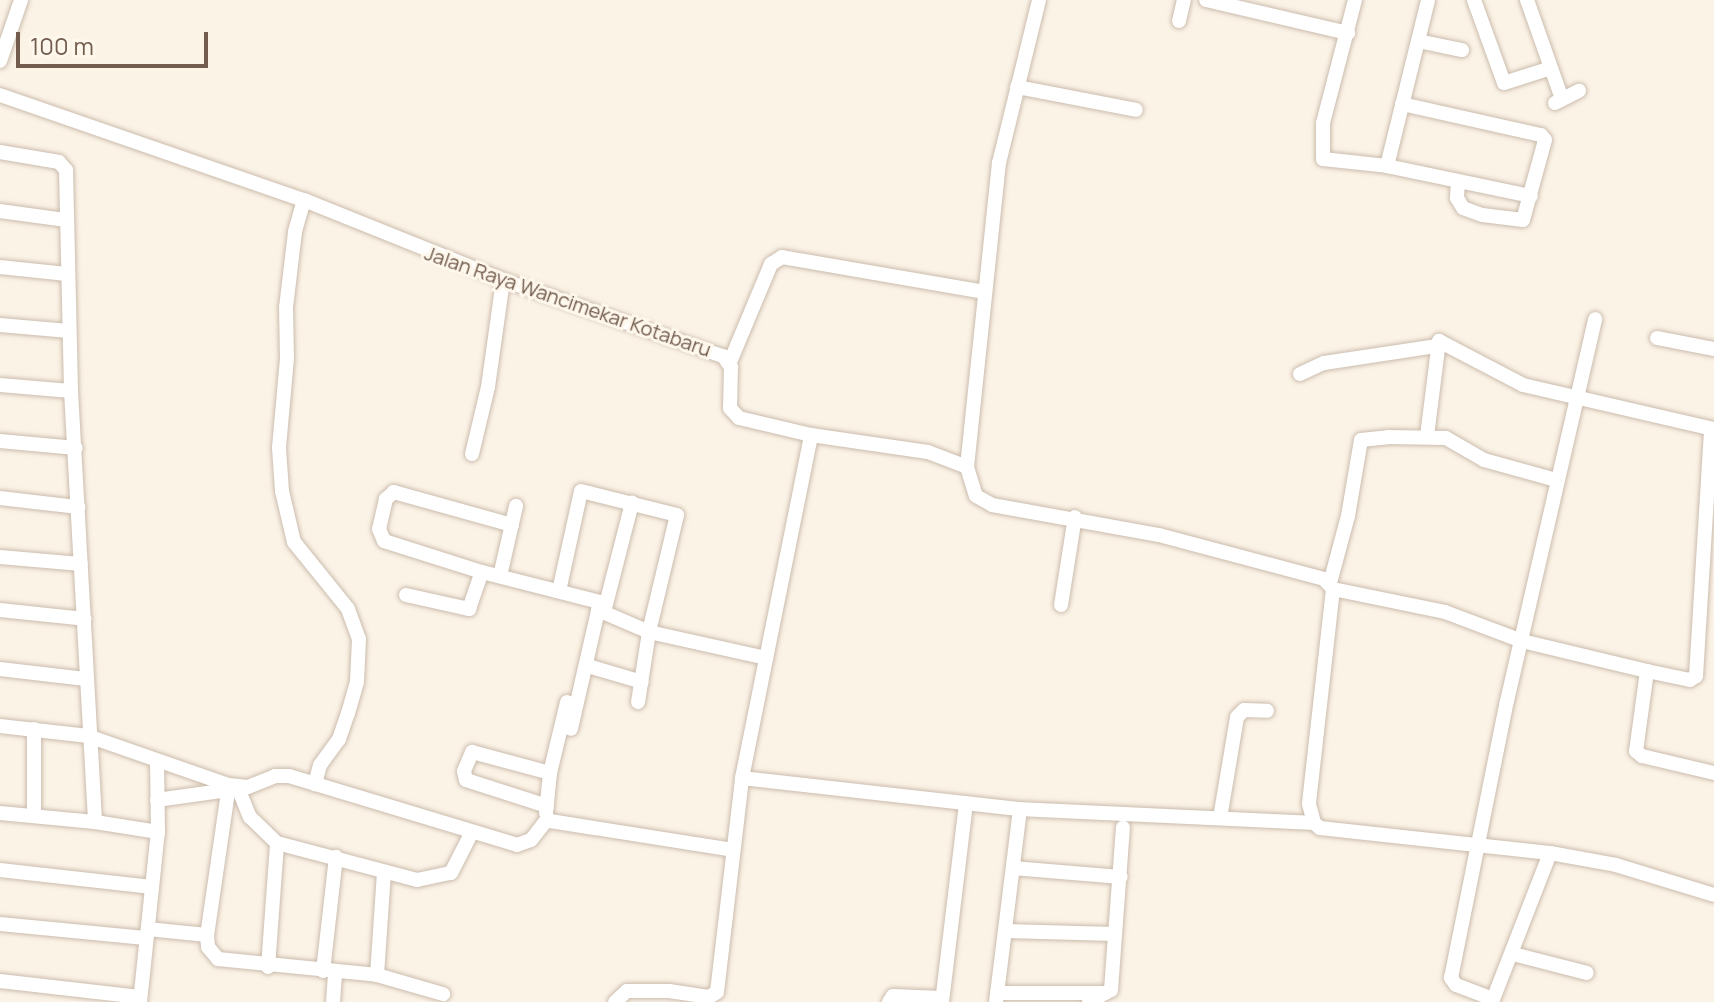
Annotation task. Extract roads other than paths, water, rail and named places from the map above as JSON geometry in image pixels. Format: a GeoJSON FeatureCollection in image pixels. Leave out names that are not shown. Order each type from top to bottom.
{"type":"FeatureCollection","features":[{"type":"Feature","properties":{"kind":"street"},"geometry":{"type":"LineString","coordinates":[[0,61],[21,0]]}},
{"type":"Feature","properties":{"kind":"street"},"geometry":{"type":"LineString","coordinates":[[1039,0],[999,163],[967,467],[973,489],[983,501],[1075,517],[1243,556],[1331,586],[1445,612],[1522,641],[1690,680],[1696,676],[1711,527],[1712,429],[1577,395],[1523,385],[1443,342],[1436,346],[1324,363],[1300,374]]}},
{"type":"Feature","properties":{"kind":"street"},"geometry":{"type":"LineString","coordinates":[[1179,21],[1184,0]]}},
{"type":"Feature","properties":{"kind":"street"},"geometry":{"type":"LineString","coordinates":[[1206,0],[1348,33]]}},
{"type":"Feature","properties":{"kind":"street"},"geometry":{"type":"LineString","coordinates":[[1355,0],[1323,123],[1321,157],[1387,166],[1531,196]]}},
{"type":"Feature","properties":{"kind":"street"},"geometry":{"type":"LineString","coordinates":[[1387,166],[1428,0]]}},
{"type":"Feature","properties":{"kind":"street"},"geometry":{"type":"LineString","coordinates":[[1474,0],[1504,83],[1551,68]]}},
{"type":"Feature","properties":{"kind":"street"},"geometry":{"type":"LineString","coordinates":[[1527,0],[1551,68],[1558,101],[1579,91]]}},
{"type":"Feature","properties":{"kind":"street"},"geometry":{"type":"LineString","coordinates":[[1418,41],[1462,50]]}},
{"type":"Feature","properties":{"kind":"street"},"geometry":{"type":"LineString","coordinates":[[1017,87],[1136,110]]}},
{"type":"Feature","properties":{"kind":"street","name":"Jalan Raya Wancimekar Kotabaru"},"geometry":{"type":"LineString","coordinates":[[0,95],[304,200],[503,280],[686,341],[730,362],[733,382],[730,408],[735,416],[811,435],[928,452],[967,467]]}},
{"type":"Feature","properties":{"kind":"street"},"geometry":{"type":"LineString","coordinates":[[1402,104],[1541,135],[1545,148],[1523,220],[1482,215],[1459,204],[1458,181]]}},
{"type":"Feature","properties":{"kind":"street"},"geometry":{"type":"LineString","coordinates":[[0,152],[63,165],[71,391],[85,619],[85,679],[95,822]]}},
{"type":"Feature","properties":{"kind":"street"},"geometry":{"type":"LineString","coordinates":[[304,200],[295,232],[286,307],[287,358],[279,448],[282,491],[294,542],[348,609],[359,639],[357,682],[348,713],[339,739],[320,765],[315,784]]}},
{"type":"Feature","properties":{"kind":"street"},"geometry":{"type":"LineString","coordinates":[[0,211],[66,220]]}},
{"type":"Feature","properties":{"kind":"street"},"geometry":{"type":"LineString","coordinates":[[730,362],[771,264],[782,257],[985,292]]}},
{"type":"Feature","properties":{"kind":"street"},"geometry":{"type":"LineString","coordinates":[[0,267],[67,274]]}},
{"type":"Feature","properties":{"kind":"street"},"geometry":{"type":"LineString","coordinates":[[472,454],[488,387],[503,280]]}},
{"type":"Feature","properties":{"kind":"street"},"geometry":{"type":"LineString","coordinates":[[1550,853],[1493,1000],[1456,985],[1451,978],[1478,843],[1556,480],[1595,319]]}},
{"type":"Feature","properties":{"kind":"street"},"geometry":{"type":"LineString","coordinates":[[0,325],[69,331]]}},
{"type":"Feature","properties":{"kind":"street"},"geometry":{"type":"LineString","coordinates":[[1657,338],[1714,349]]}},
{"type":"Feature","properties":{"kind":"street"},"geometry":{"type":"LineString","coordinates":[[1427,436],[1436,346]]}},
{"type":"Feature","properties":{"kind":"street"},"geometry":{"type":"LineString","coordinates":[[0,385],[71,391]]}},
{"type":"Feature","properties":{"kind":"street"},"geometry":{"type":"LineString","coordinates":[[615,1002],[627,991],[669,991],[709,997],[717,992],[742,778],[811,435]]}},
{"type":"Feature","properties":{"kind":"street"},"geometry":{"type":"LineString","coordinates":[[1556,480],[1484,460],[1451,440],[1427,436],[1374,438],[1358,444],[1348,516],[1331,586],[1310,813],[1320,828],[1550,853],[1616,865],[1714,895]]}},
{"type":"Feature","properties":{"kind":"street"},"geometry":{"type":"LineString","coordinates":[[0,441],[76,448]]}},
{"type":"Feature","properties":{"kind":"street"},"geometry":{"type":"LineString","coordinates":[[559,591],[581,491],[674,513],[678,518],[649,632],[638,702]]}},
{"type":"Feature","properties":{"kind":"street"},"geometry":{"type":"LineString","coordinates":[[512,525],[389,494],[379,529],[384,541],[482,572],[600,602],[601,611]]}},
{"type":"Feature","properties":{"kind":"street"},"geometry":{"type":"LineString","coordinates":[[0,498],[78,507]]}},
{"type":"Feature","properties":{"kind":"street"},"geometry":{"type":"LineString","coordinates":[[571,729],[632,503]]}},
{"type":"Feature","properties":{"kind":"street"},"geometry":{"type":"LineString","coordinates":[[500,576],[516,506]]}},
{"type":"Feature","properties":{"kind":"street"},"geometry":{"type":"LineString","coordinates":[[1061,605],[1075,517]]}},
{"type":"Feature","properties":{"kind":"street"},"geometry":{"type":"LineString","coordinates":[[0,557],[81,564]]}},
{"type":"Feature","properties":{"kind":"street"},"geometry":{"type":"LineString","coordinates":[[406,595],[469,609],[482,572]]}},
{"type":"Feature","properties":{"kind":"street"},"geometry":{"type":"LineString","coordinates":[[0,610],[85,619]]}},
{"type":"Feature","properties":{"kind":"street"},"geometry":{"type":"LineString","coordinates":[[601,611],[649,632],[766,658]]}},
{"type":"Feature","properties":{"kind":"street"},"geometry":{"type":"LineString","coordinates":[[588,666],[642,682]]}},
{"type":"Feature","properties":{"kind":"street"},"geometry":{"type":"LineString","coordinates":[[0,669],[85,679]]}},
{"type":"Feature","properties":{"kind":"street"},"geometry":{"type":"LineString","coordinates":[[1647,671],[1636,751],[1642,756],[1714,773]]}},
{"type":"Feature","properties":{"kind":"street"},"geometry":{"type":"LineString","coordinates":[[157,800],[232,788],[275,776],[315,784],[517,845],[531,840],[545,822],[550,773],[567,702]]}},
{"type":"Feature","properties":{"kind":"street"},"geometry":{"type":"LineString","coordinates":[[1220,818],[1237,717],[1244,710],[1267,711]]}},
{"type":"Feature","properties":{"kind":"street"},"geometry":{"type":"LineString","coordinates":[[0,726],[88,736],[232,788],[250,817],[277,843],[336,857],[384,873],[425,881],[451,873],[472,832]]}},
{"type":"Feature","properties":{"kind":"street"},"geometry":{"type":"LineString","coordinates":[[34,729],[34,816]]}},
{"type":"Feature","properties":{"kind":"street"},"geometry":{"type":"LineString","coordinates":[[547,806],[466,780],[464,771],[472,752],[550,773]]}},
{"type":"Feature","properties":{"kind":"street"},"geometry":{"type":"LineString","coordinates":[[0,981],[140,1000],[158,832],[157,761]]}},
{"type":"Feature","properties":{"kind":"street"},"geometry":{"type":"LineString","coordinates":[[742,778],[1020,809],[1314,823]]}},
{"type":"Feature","properties":{"kind":"street"},"geometry":{"type":"LineString","coordinates":[[232,788],[207,935],[208,947],[218,959],[268,967],[377,975],[443,994]]}},
{"type":"Feature","properties":{"kind":"street"},"geometry":{"type":"LineString","coordinates":[[889,1002],[893,996],[942,1000],[966,803]]}},
{"type":"Feature","properties":{"kind":"street"},"geometry":{"type":"LineString","coordinates":[[1020,809],[997,997],[1109,993]]}},
{"type":"Feature","properties":{"kind":"street"},"geometry":{"type":"LineString","coordinates":[[0,813],[95,822],[158,832]]}},
{"type":"Feature","properties":{"kind":"street"},"geometry":{"type":"LineString","coordinates":[[545,822],[733,850]]}},
{"type":"Feature","properties":{"kind":"street"},"geometry":{"type":"LineString","coordinates":[[1109,993],[1123,827]]}},
{"type":"Feature","properties":{"kind":"street"},"geometry":{"type":"LineString","coordinates":[[268,967],[277,843]]}},
{"type":"Feature","properties":{"kind":"street"},"geometry":{"type":"LineString","coordinates":[[333,1002],[329,972],[336,857]]}},
{"type":"Feature","properties":{"kind":"street"},"geometry":{"type":"LineString","coordinates":[[1013,868],[1121,877]]}},
{"type":"Feature","properties":{"kind":"street"},"geometry":{"type":"LineString","coordinates":[[0,870],[152,887]]}},
{"type":"Feature","properties":{"kind":"street"},"geometry":{"type":"LineString","coordinates":[[377,975],[384,873]]}},
{"type":"Feature","properties":{"kind":"street"},"geometry":{"type":"LineString","coordinates":[[0,924],[207,935]]}},
{"type":"Feature","properties":{"kind":"street"},"geometry":{"type":"LineString","coordinates":[[1006,931],[1114,934]]}},
{"type":"Feature","properties":{"kind":"street"},"geometry":{"type":"LineString","coordinates":[[1513,954],[1587,973]]}},
{"type":"Feature","properties":{"kind":"street"},"geometry":{"type":"LineString","coordinates":[[1089,1002],[1109,993]]}}]}
